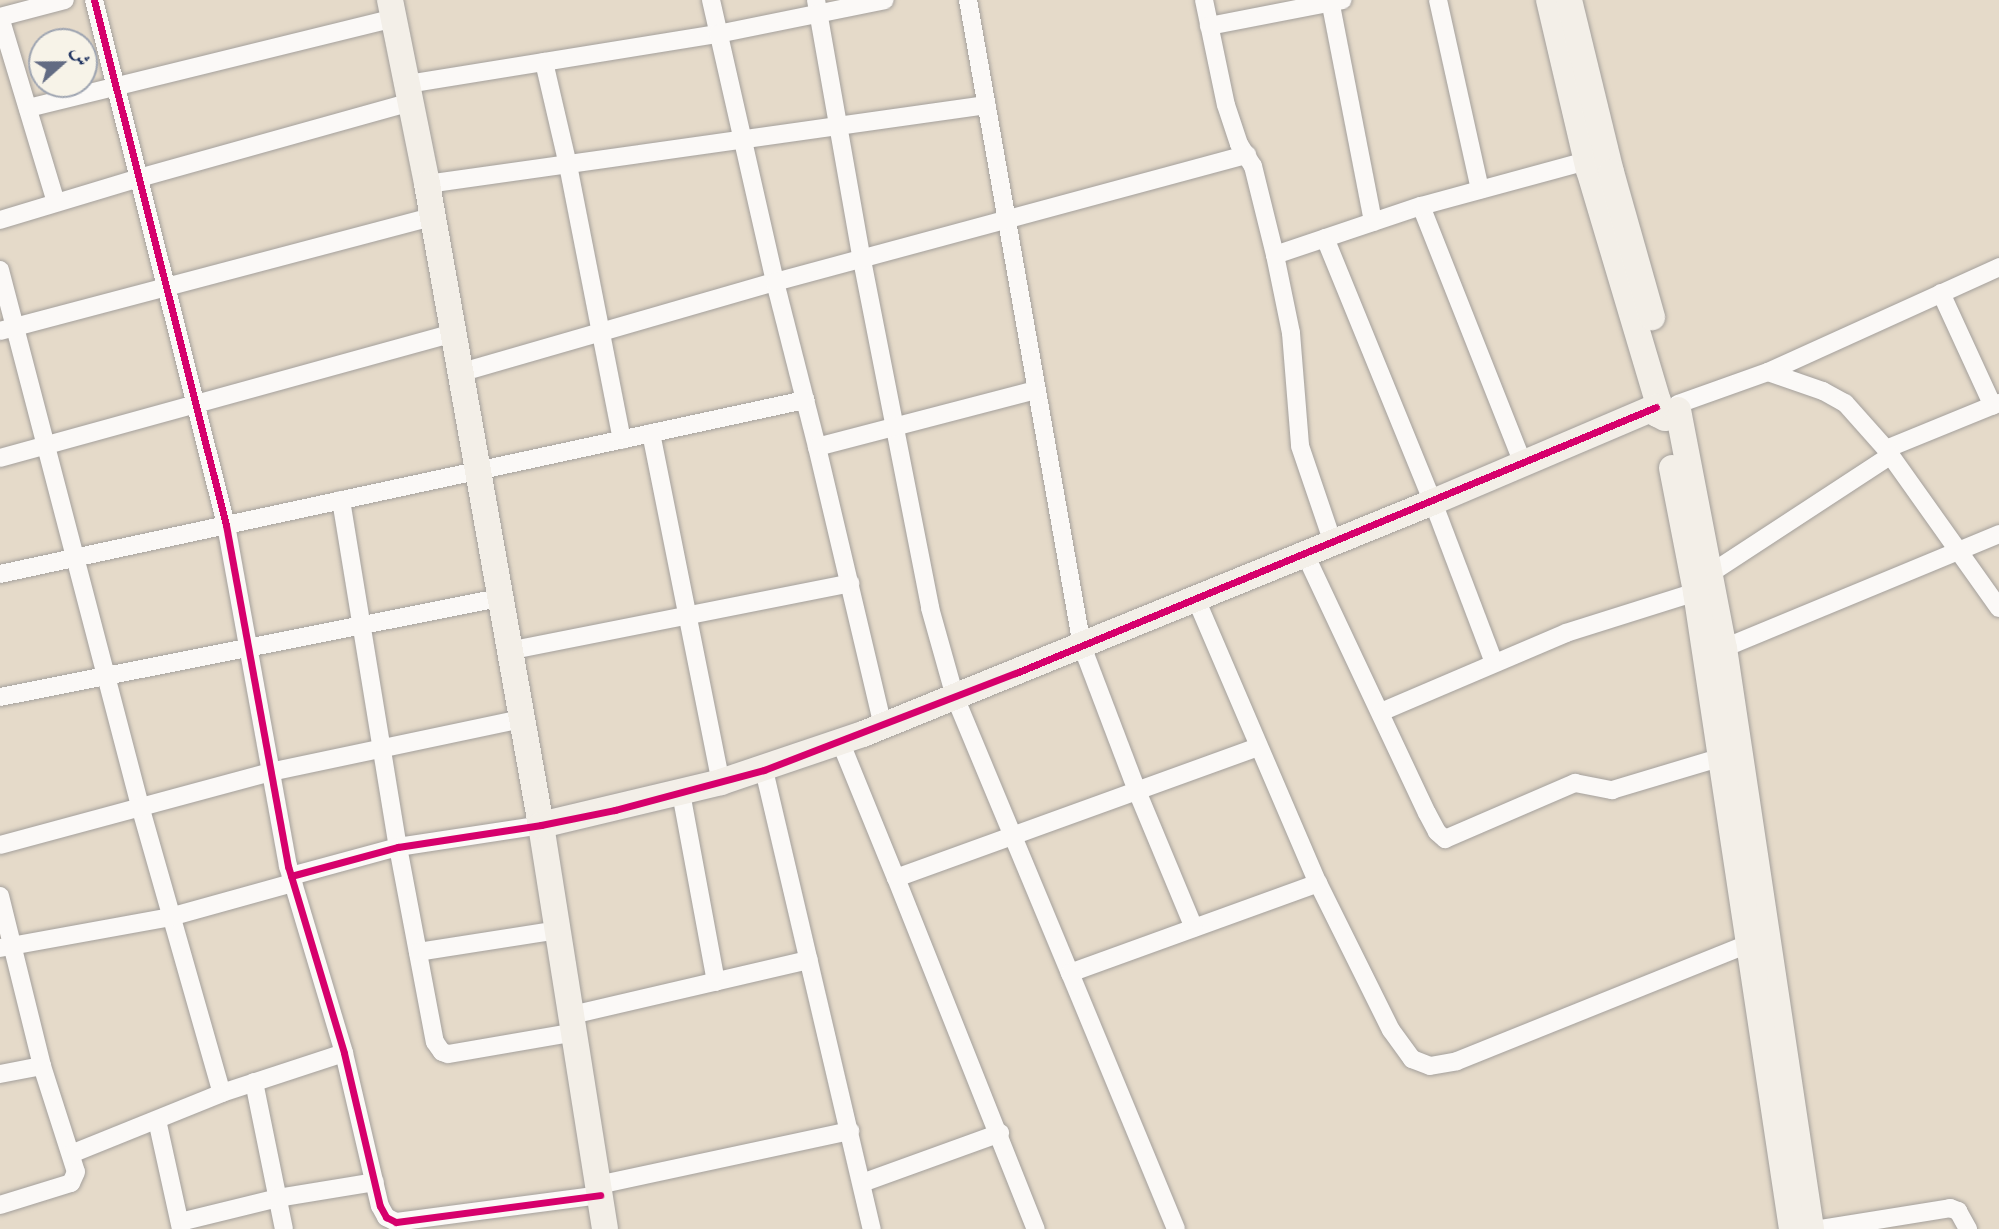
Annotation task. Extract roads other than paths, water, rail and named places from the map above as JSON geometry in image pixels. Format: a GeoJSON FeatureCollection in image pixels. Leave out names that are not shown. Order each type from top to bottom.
{"type":"FeatureCollection","features":[{"type":"Feature","properties":{"kind":"street"},"geometry":{"type":"LineString","coordinates":[[56,202],[0,17],[65,0]]}},
{"type":"Feature","properties":{"kind":"street"},"geometry":{"type":"LineString","coordinates":[[94,0],[226,525],[292,879],[344,1053],[383,1212],[390,1221],[396,1222],[599,1190],[850,1131]]}},
{"type":"Feature","properties":{"kind":"street"},"geometry":{"type":"LineString","coordinates":[[711,0],[775,282],[883,726]]}},
{"type":"Feature","properties":{"kind":"street"},"geometry":{"type":"LineString","coordinates":[[0,220],[410,93],[544,62],[718,34],[817,6],[885,0]]}},
{"type":"Feature","properties":{"kind":"street"},"geometry":{"type":"LineString","coordinates":[[968,0],[1083,646],[1137,791],[1194,928]]}},
{"type":"Feature","properties":{"kind":"street"},"geometry":{"type":"LineString","coordinates":[[1204,0],[1226,105],[1239,144],[1253,166],[1275,255],[1291,332],[1300,446],[1333,543]]}},
{"type":"Feature","properties":{"kind":"street"},"geometry":{"type":"LineString","coordinates":[[1437,0],[1480,189]]}},
{"type":"Feature","properties":{"kind":"street"},"geometry":{"type":"LineString","coordinates":[[1549,0],[1587,161],[1668,407]]}},
{"type":"Feature","properties":{"kind":"street"},"geometry":{"type":"LineString","coordinates":[[1569,0],[1668,407],[1704,583],[1724,648],[1811,1229]]}},
{"type":"Feature","properties":{"kind":"street"},"geometry":{"type":"LineString","coordinates":[[1209,26],[1334,1],[1373,222]]}},
{"type":"Feature","properties":{"kind":"street"},"geometry":{"type":"LineString","coordinates":[[817,6],[926,595],[955,697],[1176,1229]]}},
{"type":"Feature","properties":{"kind":"street"},"geometry":{"type":"LineString","coordinates":[[28,108],[117,87],[392,9],[427,184],[476,472],[541,825],[605,1229]]}},
{"type":"Feature","properties":{"kind":"street"},"geometry":{"type":"LineString","coordinates":[[544,62],[568,165],[622,440]]}},
{"type":"Feature","properties":{"kind":"street"},"geometry":{"type":"LineString","coordinates":[[427,184],[986,105]]}},
{"type":"Feature","properties":{"kind":"street"},"geometry":{"type":"LineString","coordinates":[[459,373],[775,282],[1247,155]]}},
{"type":"Feature","properties":{"kind":"street"},"geometry":{"type":"LineString","coordinates":[[1275,255],[1421,206],[1587,161]]}},
{"type":"Feature","properties":{"kind":"street"},"geometry":{"type":"LineString","coordinates":[[1421,206],[1523,464]]}},
{"type":"Feature","properties":{"kind":"street"},"geometry":{"type":"LineString","coordinates":[[8,328],[432,217]]}},
{"type":"Feature","properties":{"kind":"street"},"geometry":{"type":"LineString","coordinates":[[1325,238],[1433,502],[1494,663]]}},
{"type":"Feature","properties":{"kind":"street"},"geometry":{"type":"LineString","coordinates":[[6,947],[170,917],[398,847],[541,825],[681,793],[765,770],[1083,646],[1523,464],[1668,407],[1768,372],[1999,267]]}},
{"type":"Feature","properties":{"kind":"street"},"geometry":{"type":"LineString","coordinates":[[0,270],[8,328],[47,447],[170,917],[222,1093]]}},
{"type":"Feature","properties":{"kind":"street"},"geometry":{"type":"LineString","coordinates":[[1381,712],[1585,626],[1704,583],[1889,452],[1996,404],[1941,293]]}},
{"type":"Feature","properties":{"kind":"street"},"geometry":{"type":"LineString","coordinates":[[0,458],[453,333]]}},
{"type":"Feature","properties":{"kind":"street"},"geometry":{"type":"LineString","coordinates":[[1768,372],[1823,391],[1844,403],[1889,452],[1999,608]]}},
{"type":"Feature","properties":{"kind":"street"},"geometry":{"type":"LineString","coordinates":[[817,447],[1036,390]]}},
{"type":"Feature","properties":{"kind":"street"},"geometry":{"type":"LineString","coordinates":[[0,573],[805,400]]}},
{"type":"Feature","properties":{"kind":"street"},"geometry":{"type":"LineString","coordinates":[[651,433],[721,782]]}},
{"type":"Feature","properties":{"kind":"street"},"geometry":{"type":"LineString","coordinates":[[341,500],[398,847],[433,1034],[442,1052],[573,1023],[716,982],[810,960]]}},
{"type":"Feature","properties":{"kind":"street"},"geometry":{"type":"LineString","coordinates":[[1724,648],[1999,534]]}},
{"type":"Feature","properties":{"kind":"street"},"geometry":{"type":"LineString","coordinates":[[1305,554],[1427,813],[1437,832],[1445,839],[1575,783],[1612,790],[1719,758]]}},
{"type":"Feature","properties":{"kind":"street"},"geometry":{"type":"LineString","coordinates":[[508,651],[850,583]]}},
{"type":"Feature","properties":{"kind":"street"},"geometry":{"type":"LineString","coordinates":[[1704,583],[1719,758],[1751,943],[1792,1229]]}},
{"type":"Feature","properties":{"kind":"street"},"geometry":{"type":"LineString","coordinates":[[0,697],[107,678],[248,646],[499,598]]}},
{"type":"Feature","properties":{"kind":"street"},"geometry":{"type":"LineString","coordinates":[[1196,599],[1318,883],[1402,1048],[1412,1059],[1430,1066],[1457,1061],[1751,943]]}},
{"type":"Feature","properties":{"kind":"street"},"geometry":{"type":"LineString","coordinates":[[0,845],[270,772],[520,719]]}},
{"type":"Feature","properties":{"kind":"street"},"geometry":{"type":"LineString","coordinates":[[840,741],[1000,1133],[1036,1229]]}},
{"type":"Feature","properties":{"kind":"street"},"geometry":{"type":"LineString","coordinates":[[896,878],[1258,747]]}},
{"type":"Feature","properties":{"kind":"street"},"geometry":{"type":"LineString","coordinates":[[765,770],[872,1229]]}},
{"type":"Feature","properties":{"kind":"street"},"geometry":{"type":"LineString","coordinates":[[681,793],[716,982]]}},
{"type":"Feature","properties":{"kind":"street"},"geometry":{"type":"LineString","coordinates":[[1070,973],[1318,883]]}},
{"type":"Feature","properties":{"kind":"street"},"geometry":{"type":"LineString","coordinates":[[0,897],[6,947],[76,1172],[71,1183],[0,1206]]}},
{"type":"Feature","properties":{"kind":"street"},"geometry":{"type":"LineString","coordinates":[[418,952],[558,930]]}},
{"type":"Feature","properties":{"kind":"street"},"geometry":{"type":"LineString","coordinates":[[71,1154],[222,1093],[344,1053]]}},
{"type":"Feature","properties":{"kind":"street"},"geometry":{"type":"LineString","coordinates":[[0,1074],[42,1066]]}},
{"type":"Feature","properties":{"kind":"street"},"geometry":{"type":"LineString","coordinates":[[254,1082],[284,1229]]}},
{"type":"Feature","properties":{"kind":"street"},"geometry":{"type":"LineString","coordinates":[[157,1120],[180,1225],[278,1198],[375,1182]]}},
{"type":"Feature","properties":{"kind":"street"},"geometry":{"type":"LineString","coordinates":[[862,1183],[1000,1133]]}},
{"type":"Feature","properties":{"kind":"street"},"geometry":{"type":"LineString","coordinates":[[1821,1229],[1950,1208],[1958,1211],[1968,1229]]}}]}
